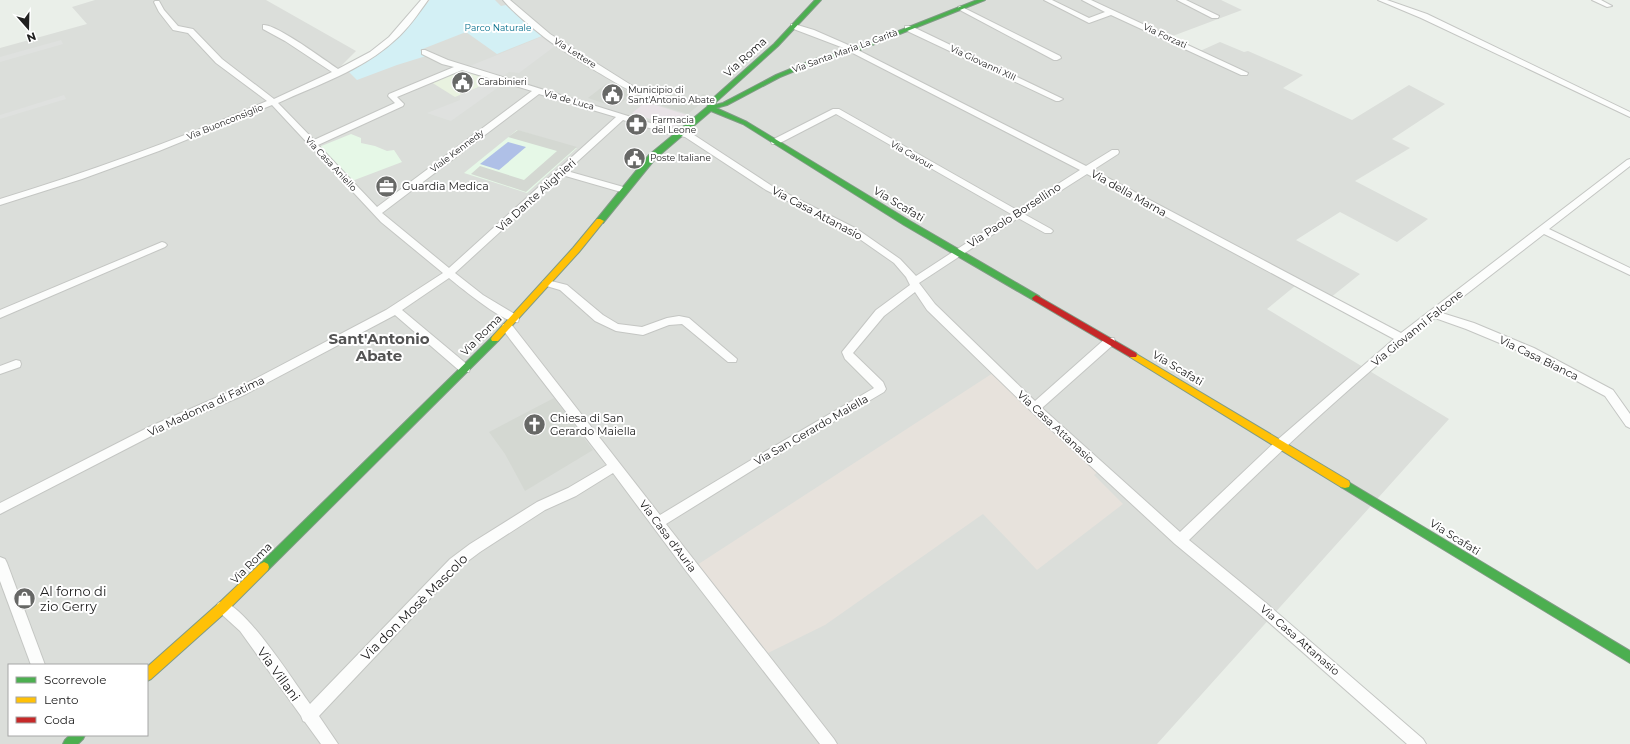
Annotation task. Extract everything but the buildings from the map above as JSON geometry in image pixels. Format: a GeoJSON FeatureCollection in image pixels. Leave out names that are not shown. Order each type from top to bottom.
{"type":"FeatureCollection","features":[{"type":"Feature","properties":{"kind":"street","name":"Via Buonconsiglio"},"geometry":{"type":"LineString","coordinates":[[0,202],[74,180],[168,145],[272,102],[357,64],[392,39],[425,0]]}},
{"type":"Feature","properties":{"kind":"street","name":"Via Lettere"},"geometry":{"type":"LineString","coordinates":[[506,0],[548,36],[628,87],[649,97]]}},
{"type":"Feature","properties":{"kind":"street","name":"Via Roma"},"geometry":{"type":"LineString","coordinates":[[148,674],[224,607],[510,324],[576,250],[652,157],[683,133],[710,108],[713,101],[776,45],[818,0]]}},
{"type":"Feature","properties":{"kind":"street","name":"Via Santa Maria La Carità"},"geometry":{"type":"LineString","coordinates":[[710,108],[725,104],[778,76],[855,50],[982,0]]}},
{"type":"Feature","properties":{"kind":"street"},"geometry":{"type":"LineString","coordinates":[[1047,0],[1089,21],[1111,12]]}},
{"type":"Feature","properties":{"kind":"street","name":"Via Forzati"},"geometry":{"type":"LineString","coordinates":[[1085,0],[1244,73]]}},
{"type":"Feature","properties":{"kind":"street"},"geometry":{"type":"LineString","coordinates":[[1180,0],[1215,16]]}},
{"type":"Feature","properties":{"kind":"street"},"geometry":{"type":"LineString","coordinates":[[1381,0],[1424,16],[1630,115]]}},
{"type":"Feature","properties":{"kind":"street"},"geometry":{"type":"LineString","coordinates":[[1595,0],[1609,6]]}},
{"type":"Feature","properties":{"kind":"street","name":"Via Casa Aniello"},"geometry":{"type":"LineString","coordinates":[[157,2],[161,11],[176,28],[190,31],[219,61],[272,102],[377,212],[510,324]]}},
{"type":"Feature","properties":{"kind":"street"},"geometry":{"type":"LineString","coordinates":[[960,8],[1057,58]]}},
{"type":"Feature","properties":{"kind":"street","name":"Via della Marna"},"geometry":{"type":"LineString","coordinates":[[794,26],[822,35],[855,50],[900,75],[1086,169],[1124,191],[1402,338]]}},
{"type":"Feature","properties":{"kind":"street"},"geometry":{"type":"LineString","coordinates":[[266,27],[288,39],[337,72]]}},
{"type":"Feature","properties":{"kind":"street","name":"Via Giovanni XIII"},"geometry":{"type":"LineString","coordinates":[[908,28],[1059,99]]}},
{"type":"Feature","properties":{"kind":"street","name":"Via de Luca"},"geometry":{"type":"LineString","coordinates":[[424,52],[445,62],[672,132],[683,133]]}},
{"type":"Feature","properties":{"kind":"street"},"geometry":{"type":"LineString","coordinates":[[312,144],[400,104],[392,96],[461,67]]}},
{"type":"Feature","properties":{"kind":"street","name":"Viale Kennedy"},"geometry":{"type":"LineString","coordinates":[[377,212],[538,91]]}},
{"type":"Feature","properties":{"kind":"street","name":"Via Scafati"},"geometry":{"type":"LineString","coordinates":[[710,108],[745,123],[907,222],[1110,341],[1630,657]]}},
{"type":"Feature","properties":{"kind":"street","name":"Via Cavour"},"geometry":{"type":"LineString","coordinates":[[776,142],[836,111],[950,177],[1018,213],[1048,231]]}},
{"type":"Feature","properties":{"kind":"street","name":"Via Dante Alighieri"},"geometry":{"type":"LineString","coordinates":[[449,273],[622,116]]}},
{"type":"Feature","properties":{"kind":"street","name":"Via Casa Attanasio"},"geometry":{"type":"LineString","coordinates":[[683,133],[769,188],[854,231],[897,261],[931,307],[1035,408],[1180,540],[1262,607],[1418,744]]}},
{"type":"Feature","properties":{"kind":"street","name":"Via Paolo Borsellino"},"geometry":{"type":"LineString","coordinates":[[915,284],[958,252],[1086,169],[1115,152]]}},
{"type":"Feature","properties":{"kind":"street","name":"Via Giovanni Falcone"},"geometry":{"type":"LineString","coordinates":[[1180,540],[1280,444],[1402,338],[1630,162]]}},
{"type":"Feature","properties":{"kind":"street"},"geometry":{"type":"LineString","coordinates":[[561,172],[624,190]]}},
{"type":"Feature","properties":{"kind":"street"},"geometry":{"type":"LineString","coordinates":[[1542,229],[1630,272]]}},
{"type":"Feature","properties":{"kind":"street"},"geometry":{"type":"LineString","coordinates":[[0,314],[162,245]]}},
{"type":"Feature","properties":{"kind":"street","name":"Via Madonna di Fatima"},"geometry":{"type":"LineString","coordinates":[[0,508],[155,429],[240,392],[395,309],[449,273]]}},
{"type":"Feature","properties":{"kind":"street"},"geometry":{"type":"LineString","coordinates":[[547,283],[562,287],[599,318],[616,327],[644,331],[667,322],[678,320],[685,321],[732,359]]}},
{"type":"Feature","properties":{"kind":"street","name":"Via San Gerardo Maiella"},"geometry":{"type":"LineString","coordinates":[[658,523],[765,457],[880,389],[879,385],[849,356],[847,352],[880,312],[915,284]]}},
{"type":"Feature","properties":{"kind":"street"},"geometry":{"type":"LineString","coordinates":[[395,309],[465,369]]}},
{"type":"Feature","properties":{"kind":"street","name":"Via Casa Bianca"},"geometry":{"type":"LineString","coordinates":[[1434,314],[1470,326],[1530,351],[1609,393],[1630,423]]}},
{"type":"Feature","properties":{"kind":"street","name":"Via Casa d'Auria"},"geometry":{"type":"LineString","coordinates":[[510,324],[658,523],[828,744]]}},
{"type":"Feature","properties":{"kind":"street"},"geometry":{"type":"LineString","coordinates":[[1035,408],[1110,341]]}},
{"type":"Feature","properties":{"kind":"street"},"geometry":{"type":"LineString","coordinates":[[0,370],[16,364]]}},
{"type":"Feature","properties":{"kind":"street","name":"Via don Mosè Mascolo"},"geometry":{"type":"LineString","coordinates":[[308,716],[455,563],[475,548],[541,506],[572,492],[615,466]]}},
{"type":"Feature","properties":{"kind":"street"},"geometry":{"type":"LineString","coordinates":[[0,563],[38,664]]}},
{"type":"Feature","properties":{"kind":"street","name":"Via Villani"},"geometry":{"type":"LineString","coordinates":[[224,607],[244,626],[308,716],[330,744]]}},
{"type":"Feature","properties":{"kind":"shaded area"},"geometry":{"type":"Polygon","coordinates":[[[95,0],[266,0],[356,51],[340,67],[348,71],[396,38],[430,0],[1221,0],[1242,10],[1170,37],[1200,51],[1220,42],[1244,52],[1248,51],[1303,75],[1283,88],[1352,120],[1409,85],[1445,104],[1392,139],[1410,148],[1355,181],[1428,219],[1397,242],[1340,212],[1296,240],[1360,274],[1325,302],[1295,286],[1267,309],[1449,419],[1157,744],[0,744],[0,48],[87,24],[72,7],[95,0]]]}},
{"type":"Feature","properties":{"kind":"shaded area"},"geometry":{"type":"Polygon","coordinates":[[[541,37],[555,46],[519,73],[509,72],[502,77],[465,68],[541,37]]]}},
{"type":"Feature","properties":{"kind":"shaded area"},"geometry":{"type":"Polygon","coordinates":[[[61,40],[63,44],[0,62],[0,57],[61,40]]]}},
{"type":"Feature","properties":{"kind":"shaded area","name":"Carabinieri"},"geometry":{"type":"Polygon","coordinates":[[[462,70],[493,81],[455,97],[431,82],[462,70]]]}},
{"type":"Feature","properties":{"kind":"shaded area"},"geometry":{"type":"Polygon","coordinates":[[[493,81],[503,84],[451,121],[427,113],[460,100],[460,95],[493,81]]]}},
{"type":"Feature","properties":{"kind":"shaded area"},"geometry":{"type":"Polygon","coordinates":[[[64,95],[66,99],[0,119],[0,115],[64,95]]]}},
{"type":"Feature","properties":{"kind":"shaded area"},"geometry":{"type":"Polygon","coordinates":[[[646,102],[687,115],[674,127],[632,113],[646,102]]]}},
{"type":"Feature","properties":{"kind":"shaded area"},"geometry":{"type":"Polygon","coordinates":[[[517,130],[577,148],[527,193],[464,173],[517,130]]]}},
{"type":"Feature","properties":{"kind":"shaded area"},"geometry":{"type":"Polygon","coordinates":[[[351,134],[361,138],[361,143],[375,146],[387,151],[394,150],[402,162],[352,181],[319,147],[351,134]]]}},
{"type":"Feature","properties":{"kind":"shaded area"},"geometry":{"type":"Polygon","coordinates":[[[508,142],[526,147],[499,170],[480,164],[508,142]]]}},
{"type":"Feature","properties":{"kind":"shaded area"},"geometry":{"type":"Polygon","coordinates":[[[993,373],[1098,472],[1094,475],[1123,504],[1037,570],[983,514],[825,625],[768,653],[697,565],[993,373]]]}},
{"type":"Feature","properties":{"kind":"green space","name":"Parco Naturale"},"geometry":{"type":"Polygon","coordinates":[[[430,0],[495,0],[501,6],[506,5],[512,11],[514,10],[542,36],[497,54],[466,32],[420,50],[426,56],[357,80],[348,71],[396,38],[430,0]]]}},
{"type":"Feature","properties":{"kind":"traffic: fast"},"geometry":{"type":"LineString","coordinates":[[600,221],[652,157],[710,108],[713,101],[776,45],[818,0]]}},
{"type":"Feature","properties":{"kind":"traffic: fast"},"geometry":{"type":"LineString","coordinates":[[710,108],[725,104],[778,76],[817,60],[855,50],[982,0]]}},
{"type":"Feature","properties":{"kind":"traffic: fast"},"geometry":{"type":"LineString","coordinates":[[710,108],[745,123],[907,223],[1036,298]]}},
{"type":"Feature","properties":{"kind":"traffic: fast"},"geometry":{"type":"LineString","coordinates":[[264,567],[495,339]]}},
{"type":"Feature","properties":{"kind":"traffic: fast"},"geometry":{"type":"LineString","coordinates":[[1345,484],[1630,657]]}},
{"type":"Feature","properties":{"kind":"traffic: fast"},"geometry":{"type":"LineString","coordinates":[[69,744],[78,736]]}},
{"type":"Feature","properties":{"kind":"traffic: slow"},"geometry":{"type":"LineString","coordinates":[[495,339],[576,250],[600,221]]}},
{"type":"Feature","properties":{"kind":"traffic: slow"},"geometry":{"type":"LineString","coordinates":[[1133,355],[1345,484]]}},
{"type":"Feature","properties":{"kind":"traffic: slow"},"geometry":{"type":"LineString","coordinates":[[148,674],[223,607],[264,567]]}},
{"type":"Feature","properties":{"kind":"traffic: jam"},"geometry":{"type":"LineString","coordinates":[[1036,298],[1133,355]]}},
{"type":"Feature","properties":{"kind":"place","name":"Carabinieri"},"geometry":{"type":"Point","coordinates":[462,82]}},
{"type":"Feature","properties":{"kind":"place","name":"Municipio di Sant'Antonio Abate"},"geometry":{"type":"Point","coordinates":[613,95]}},
{"type":"Feature","properties":{"kind":"place","name":"Farmacia del Leone"},"geometry":{"type":"Point","coordinates":[636,125]}},
{"type":"Feature","properties":{"kind":"place","name":"Poste Italiane"},"geometry":{"type":"Point","coordinates":[635,158]}},
{"type":"Feature","properties":{"kind":"place","name":"Guardia Medica"},"geometry":{"type":"Point","coordinates":[386,186]}},
{"type":"Feature","properties":{"kind":"place","name":"Chiesa di San Gerardo Maiella"},"geometry":{"type":"Point","coordinates":[534,424]}},
{"type":"Feature","properties":{"kind":"place","name":"Al forno di zio Gerry"},"geometry":{"type":"Point","coordinates":[24,598]}},
{"type":"Feature","properties":{"kind":"district","name":"Sant'Antonio Abate"},"geometry":{"type":"Point","coordinates":[379,348]}}]}
